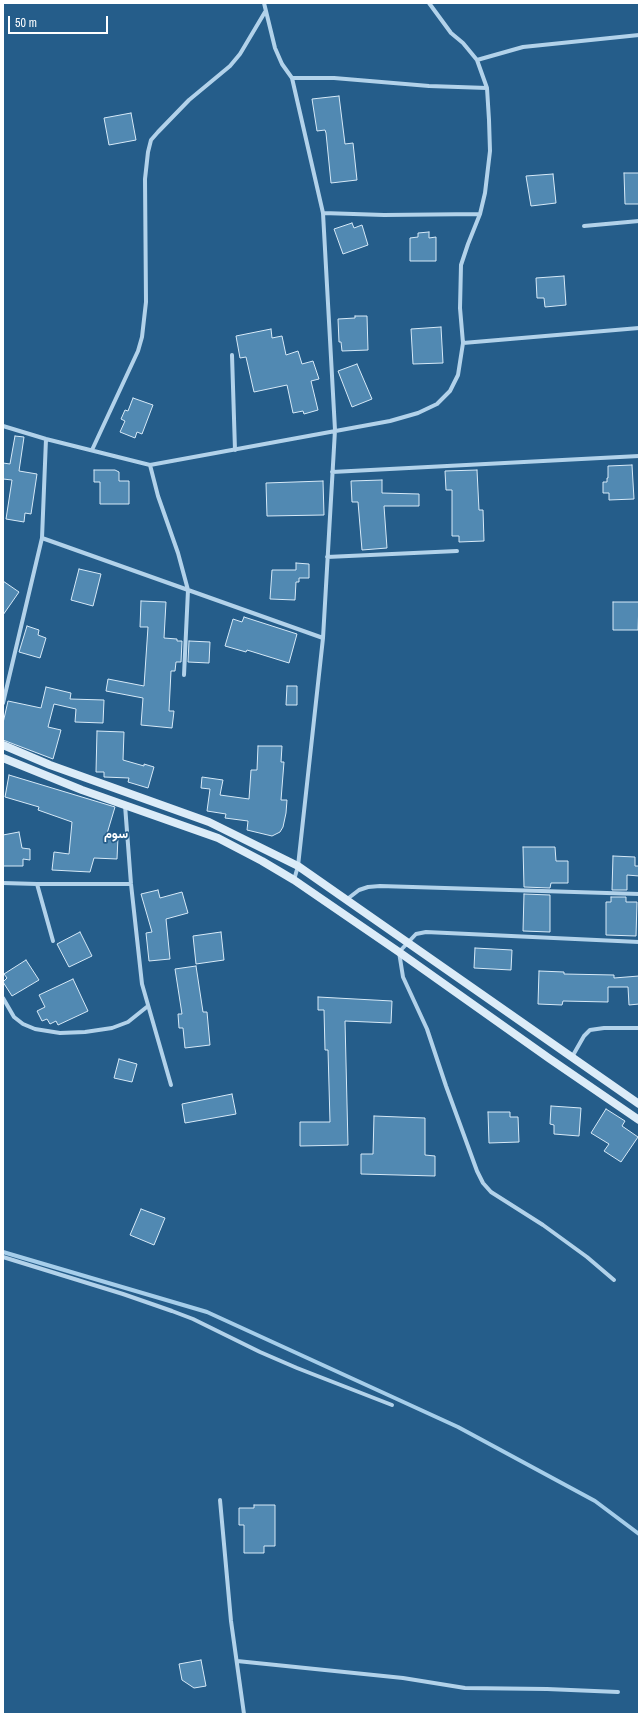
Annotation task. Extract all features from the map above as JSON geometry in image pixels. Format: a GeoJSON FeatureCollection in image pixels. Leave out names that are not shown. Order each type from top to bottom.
{"type":"FeatureCollection","features":[{"type":"Feature","properties":{"kind":"main road"},"geometry":{"type":"LineString","coordinates":[[3,745],[50,765],[209,822],[298,866],[639,1104]]}},
{"type":"Feature","properties":{"kind":"main road"},"geometry":{"type":"LineString","coordinates":[[3,758],[125,805],[218,838],[262,861],[294,880],[399,952],[639,1120]]}},
{"type":"Feature","properties":{"kind":"street"},"geometry":{"type":"LineString","coordinates":[[264,3],[275,48],[282,64],[292,78],[323,213],[335,430],[323,638],[298,866],[294,880]]}},
{"type":"Feature","properties":{"kind":"street"},"geometry":{"type":"LineString","coordinates":[[3,426],[46,439],[150,465],[390,421],[418,413],[437,404],[450,391],[458,375],[463,343],[460,308],[461,265],[480,214],[490,151],[487,88],[477,60],[463,43],[451,33],[429,3]]}},
{"type":"Feature","properties":{"kind":"street"},"geometry":{"type":"LineString","coordinates":[[92,450],[138,351],[142,337],[145,319],[146,295],[145,179],[151,140],[189,100],[230,66],[240,54],[266,12]]}},
{"type":"Feature","properties":{"kind":"street"},"geometry":{"type":"LineString","coordinates":[[477,60],[523,47],[639,35]]}},
{"type":"Feature","properties":{"kind":"street"},"geometry":{"type":"LineString","coordinates":[[292,78],[334,78],[428,86],[487,88]]}},
{"type":"Feature","properties":{"kind":"street"},"geometry":{"type":"LineString","coordinates":[[323,213],[384,215],[480,214]]}},
{"type":"Feature","properties":{"kind":"street"},"geometry":{"type":"LineString","coordinates":[[584,226],[639,221]]}},
{"type":"Feature","properties":{"kind":"street"},"geometry":{"type":"LineString","coordinates":[[463,343],[639,328]]}},
{"type":"Feature","properties":{"kind":"street"},"geometry":{"type":"LineString","coordinates":[[232,355],[235,450]]}},
{"type":"Feature","properties":{"kind":"street"},"geometry":{"type":"LineString","coordinates":[[3,703],[42,538],[46,439]]}},
{"type":"Feature","properties":{"kind":"street"},"geometry":{"type":"LineString","coordinates":[[332,472],[639,456]]}},
{"type":"Feature","properties":{"kind":"street"},"geometry":{"type":"LineString","coordinates":[[150,465],[158,496],[178,553],[188,590],[184,675]]}},
{"type":"Feature","properties":{"kind":"street"},"geometry":{"type":"LineString","coordinates":[[42,538],[323,638]]}},
{"type":"Feature","properties":{"kind":"street"},"geometry":{"type":"LineString","coordinates":[[327,557],[457,551]]}},
{"type":"Feature","properties":{"kind":"street"},"geometry":{"type":"LineString","coordinates":[[125,805],[131,884],[142,984],[171,1085]]}},
{"type":"Feature","properties":{"kind":"street"},"geometry":{"type":"LineString","coordinates":[[3,883],[131,884]]}},
{"type":"Feature","properties":{"kind":"street"},"geometry":{"type":"LineString","coordinates":[[37,884],[53,941]]}},
{"type":"Feature","properties":{"kind":"street"},"geometry":{"type":"LineString","coordinates":[[346,900],[359,890],[368,887],[380,886],[639,894]]}},
{"type":"Feature","properties":{"kind":"street"},"geometry":{"type":"LineString","coordinates":[[614,1280],[587,1257],[542,1225],[491,1192],[483,1183],[462,1131],[427,1029],[403,977],[399,952],[407,942],[420,933],[433,932],[639,942]]}},
{"type":"Feature","properties":{"kind":"street"},"geometry":{"type":"LineString","coordinates":[[3,998],[14,1017],[23,1024],[35,1029],[60,1033],[85,1032],[112,1028],[128,1022],[148,1006]]}},
{"type":"Feature","properties":{"kind":"street"},"geometry":{"type":"LineString","coordinates":[[572,1057],[584,1036],[590,1030],[604,1028],[639,1028]]}},
{"type":"Feature","properties":{"kind":"street"},"geometry":{"type":"LineString","coordinates":[[3,1257],[123,1294],[172,1311],[193,1319],[260,1352],[297,1368],[392,1405]]}},
{"type":"Feature","properties":{"kind":"street"},"geometry":{"type":"LineString","coordinates":[[220,1500],[227,1586],[244,1714]]}},
{"type":"Feature","properties":{"kind":"street"},"geometry":{"type":"LineString","coordinates":[[237,1661],[395,1678],[459,1687],[618,1692]]}},
{"type":"Feature","properties":{"kind":"building"},"geometry":{"type":"Polygon","coordinates":[[[339,96],[345,144],[353,143],[357,180],[331,183],[326,133],[325,130],[317,131],[312,99],[339,96]]]}},
{"type":"Feature","properties":{"kind":"building"},"geometry":{"type":"Polygon","coordinates":[[[131,113],[136,140],[109,145],[104,118],[131,113]]]}},
{"type":"Feature","properties":{"kind":"building"},"geometry":{"type":"Polygon","coordinates":[[[624,173],[639,173],[639,204],[625,204],[624,173]]]}},
{"type":"Feature","properties":{"kind":"building"},"geometry":{"type":"Polygon","coordinates":[[[553,174],[556,203],[531,206],[526,176],[553,174]]]}},
{"type":"Feature","properties":{"kind":"building"},"geometry":{"type":"Polygon","coordinates":[[[352,223],[354,228],[362,225],[368,245],[343,254],[334,229],[352,223]]]}},
{"type":"Feature","properties":{"kind":"building"},"geometry":{"type":"Polygon","coordinates":[[[429,232],[429,238],[436,237],[436,261],[410,261],[410,238],[418,237],[418,233],[429,232]]]}},
{"type":"Feature","properties":{"kind":"building"},"geometry":{"type":"Polygon","coordinates":[[[564,276],[566,305],[545,307],[544,298],[537,298],[536,278],[564,276]]]}},
{"type":"Feature","properties":{"kind":"building"},"geometry":{"type":"Polygon","coordinates":[[[355,316],[367,316],[368,350],[342,351],[341,342],[339,342],[338,319],[355,318],[355,316]]]}},
{"type":"Feature","properties":{"kind":"building"},"geometry":{"type":"Polygon","coordinates":[[[441,327],[443,363],[413,364],[411,329],[441,327]]]}},
{"type":"Feature","properties":{"kind":"building"},"geometry":{"type":"Polygon","coordinates":[[[271,329],[272,338],[282,336],[286,355],[298,351],[302,364],[313,361],[319,379],[311,381],[318,410],[304,414],[303,411],[293,413],[287,385],[254,392],[246,357],[240,358],[236,336],[271,329]]]}},
{"type":"Feature","properties":{"kind":"building"},"geometry":{"type":"Polygon","coordinates":[[[357,364],[372,399],[352,407],[338,371],[357,364]]]}},
{"type":"Feature","properties":{"kind":"building"},"geometry":{"type":"Polygon","coordinates":[[[133,398],[153,405],[142,434],[137,432],[135,438],[120,432],[125,421],[121,419],[125,410],[128,411],[133,398]]]}},
{"type":"Feature","properties":{"kind":"building"},"geometry":{"type":"Polygon","coordinates":[[[15,436],[24,437],[19,471],[37,474],[31,514],[25,513],[24,522],[6,519],[12,480],[3,479],[3,463],[10,464],[15,436]]]}},
{"type":"Feature","properties":{"kind":"building"},"geometry":{"type":"Polygon","coordinates":[[[632,465],[634,499],[609,500],[609,493],[603,493],[603,482],[607,482],[608,478],[608,466],[632,465]]]}},
{"type":"Feature","properties":{"kind":"building"},"geometry":{"type":"Polygon","coordinates":[[[94,470],[115,470],[119,472],[119,481],[129,481],[129,504],[100,504],[100,482],[94,482],[94,470]]]}},
{"type":"Feature","properties":{"kind":"building"},"geometry":{"type":"Polygon","coordinates":[[[477,470],[479,510],[483,510],[484,541],[459,542],[459,536],[452,536],[452,490],[446,490],[445,471],[477,470]]]}},
{"type":"Feature","properties":{"kind":"building"},"geometry":{"type":"Polygon","coordinates":[[[382,480],[382,493],[419,494],[419,506],[384,506],[387,548],[362,550],[358,502],[352,502],[351,481],[382,480]]]}},
{"type":"Feature","properties":{"kind":"building"},"geometry":{"type":"Polygon","coordinates":[[[323,481],[324,515],[267,516],[266,483],[323,481]]]}},
{"type":"Feature","properties":{"kind":"building"},"geometry":{"type":"Polygon","coordinates":[[[296,563],[309,564],[309,578],[299,578],[299,582],[296,582],[295,600],[270,599],[272,570],[296,570],[296,563]]]}},
{"type":"Feature","properties":{"kind":"building"},"geometry":{"type":"Polygon","coordinates":[[[79,569],[101,574],[93,606],[71,600],[79,569]]]}},
{"type":"Feature","properties":{"kind":"building"},"geometry":{"type":"Polygon","coordinates":[[[3,581],[19,592],[3,615],[3,581]]]}},
{"type":"Feature","properties":{"kind":"building"},"geometry":{"type":"Polygon","coordinates":[[[141,601],[166,602],[164,638],[182,641],[181,662],[176,662],[175,671],[171,671],[169,711],[174,711],[172,728],[141,725],[143,698],[106,691],[108,679],[144,686],[148,627],[140,627],[141,601]]]}},
{"type":"Feature","properties":{"kind":"building"},"geometry":{"type":"Polygon","coordinates":[[[613,602],[639,602],[638,630],[613,630],[613,602]]]}},
{"type":"Feature","properties":{"kind":"building"},"geometry":{"type":"Polygon","coordinates":[[[244,617],[297,634],[289,663],[247,650],[246,652],[225,646],[233,619],[242,622],[244,617]]]}},
{"type":"Feature","properties":{"kind":"building"},"geometry":{"type":"Polygon","coordinates":[[[27,626],[39,630],[38,635],[46,638],[40,658],[19,652],[27,626]]]}},
{"type":"Feature","properties":{"kind":"building"},"geometry":{"type":"Polygon","coordinates":[[[189,641],[210,642],[209,663],[188,662],[189,641]]]}},
{"type":"Feature","properties":{"kind":"building"},"geometry":{"type":"Polygon","coordinates":[[[287,686],[297,686],[297,705],[286,705],[287,686]]]}},
{"type":"Feature","properties":{"kind":"building"},"geometry":{"type":"Polygon","coordinates":[[[46,687],[71,693],[70,699],[104,700],[103,723],[75,722],[76,709],[54,704],[48,727],[61,730],[53,759],[3,740],[3,723],[8,701],[41,708],[46,687]]]}},
{"type":"Feature","properties":{"kind":"building"},"geometry":{"type":"Polygon","coordinates":[[[97,731],[124,732],[123,760],[144,766],[144,764],[154,767],[148,788],[128,782],[129,778],[104,777],[104,772],[96,772],[97,731]]]}},
{"type":"Feature","properties":{"kind":"building"},"geometry":{"type":"Polygon","coordinates":[[[258,746],[282,746],[281,762],[284,762],[281,800],[287,800],[286,813],[283,827],[280,832],[272,836],[247,830],[248,821],[225,818],[226,814],[207,811],[210,789],[201,788],[202,777],[223,780],[220,795],[249,799],[251,770],[257,770],[258,746]]]}},
{"type":"Feature","properties":{"kind":"building"},"geometry":{"type":"Polygon","coordinates":[[[9,775],[115,807],[106,837],[118,837],[117,859],[94,858],[90,872],[52,870],[54,852],[69,854],[72,822],[38,810],[39,807],[5,797],[9,775]]]}},
{"type":"Feature","properties":{"kind":"building"},"geometry":{"type":"Polygon","coordinates":[[[19,832],[22,848],[30,849],[30,860],[23,859],[23,866],[3,866],[3,835],[19,832]]]}},
{"type":"Feature","properties":{"kind":"building"},"geometry":{"type":"Polygon","coordinates":[[[523,847],[555,847],[556,861],[568,861],[568,883],[551,883],[550,888],[524,887],[523,847]]]}},
{"type":"Feature","properties":{"kind":"building"},"geometry":{"type":"Polygon","coordinates":[[[613,856],[635,857],[635,866],[639,866],[639,876],[627,875],[627,890],[612,890],[613,856]]]}},
{"type":"Feature","properties":{"kind":"building"},"geometry":{"type":"Polygon","coordinates":[[[158,890],[160,898],[182,892],[188,913],[166,919],[170,959],[149,961],[146,933],[152,932],[141,894],[158,890]]]}},
{"type":"Feature","properties":{"kind":"building"},"geometry":{"type":"Polygon","coordinates":[[[524,894],[550,895],[550,932],[523,931],[524,894]]]}},
{"type":"Feature","properties":{"kind":"building"},"geometry":{"type":"Polygon","coordinates":[[[611,897],[626,897],[626,902],[637,902],[636,936],[606,935],[606,902],[611,902],[611,897]]]}},
{"type":"Feature","properties":{"kind":"building"},"geometry":{"type":"Polygon","coordinates":[[[80,932],[92,956],[69,967],[57,944],[80,932]]]}},
{"type":"Feature","properties":{"kind":"building"},"geometry":{"type":"Polygon","coordinates":[[[221,932],[224,960],[196,964],[193,936],[221,932]]]}},
{"type":"Feature","properties":{"kind":"building"},"geometry":{"type":"Polygon","coordinates":[[[475,948],[512,950],[511,970],[474,968],[475,948]]]}},
{"type":"Feature","properties":{"kind":"building"},"geometry":{"type":"Polygon","coordinates":[[[26,960],[39,980],[12,996],[3,982],[7,978],[4,974],[26,960]]]}},
{"type":"Feature","properties":{"kind":"building"},"geometry":{"type":"Polygon","coordinates":[[[196,966],[203,1012],[207,1012],[210,1045],[185,1048],[183,1028],[179,1028],[178,1014],[182,1014],[175,969],[196,966]]]}},
{"type":"Feature","properties":{"kind":"building"},"geometry":{"type":"Polygon","coordinates":[[[539,971],[564,972],[564,974],[614,975],[614,978],[639,976],[639,1004],[629,1005],[628,987],[608,987],[608,1002],[563,1001],[562,1005],[538,1004],[539,971]]]}},
{"type":"Feature","properties":{"kind":"building"},"geometry":{"type":"Polygon","coordinates":[[[73,979],[88,1011],[58,1025],[56,1021],[50,1024],[47,1019],[42,1021],[37,1011],[45,1007],[39,995],[73,979]]]}},
{"type":"Feature","properties":{"kind":"building"},"geometry":{"type":"Polygon","coordinates":[[[318,997],[392,1001],[391,1023],[345,1021],[348,1145],[300,1146],[300,1122],[330,1122],[328,1050],[325,1050],[324,1010],[318,1010],[318,997]]]}},
{"type":"Feature","properties":{"kind":"building"},"geometry":{"type":"Polygon","coordinates":[[[119,1059],[137,1064],[132,1082],[114,1078],[119,1059]]]}},
{"type":"Feature","properties":{"kind":"building"},"geometry":{"type":"Polygon","coordinates":[[[232,1094],[236,1114],[185,1123],[182,1104],[232,1094]]]}},
{"type":"Feature","properties":{"kind":"building"},"geometry":{"type":"Polygon","coordinates":[[[551,1106],[581,1108],[579,1136],[554,1134],[554,1125],[550,1124],[551,1106]]]}},
{"type":"Feature","properties":{"kind":"building"},"geometry":{"type":"Polygon","coordinates":[[[606,1109],[625,1121],[622,1126],[638,1137],[621,1162],[604,1151],[609,1144],[591,1133],[606,1109]]]}},
{"type":"Feature","properties":{"kind":"building"},"geometry":{"type":"Polygon","coordinates":[[[488,1112],[510,1112],[510,1117],[518,1117],[519,1142],[489,1143],[488,1112]]]}},
{"type":"Feature","properties":{"kind":"building"},"geometry":{"type":"Polygon","coordinates":[[[374,1116],[425,1118],[425,1155],[435,1156],[435,1176],[361,1174],[361,1154],[373,1154],[374,1116]]]}},
{"type":"Feature","properties":{"kind":"building"},"geometry":{"type":"Polygon","coordinates":[[[141,1209],[165,1218],[154,1245],[130,1235],[141,1209]]]}},
{"type":"Feature","properties":{"kind":"building"},"geometry":{"type":"Polygon","coordinates":[[[254,1505],[275,1505],[275,1546],[264,1546],[264,1553],[244,1553],[244,1525],[239,1525],[239,1508],[254,1508],[254,1505]]]}},
{"type":"Feature","properties":{"kind":"building"},"geometry":{"type":"Polygon","coordinates":[[[201,1660],[206,1686],[194,1688],[182,1680],[179,1664],[201,1660]]]}},
{"type":"Feature","properties":{"kind":"waterway"},"geometry":{"type":"LineString","coordinates":[[3,1252],[207,1312],[458,1427],[595,1501],[639,1534]]}},
{"type":"Feature","properties":{"kind":"district","name":"سوم"},"geometry":{"type":"Point","coordinates":[116,835]}}]}
